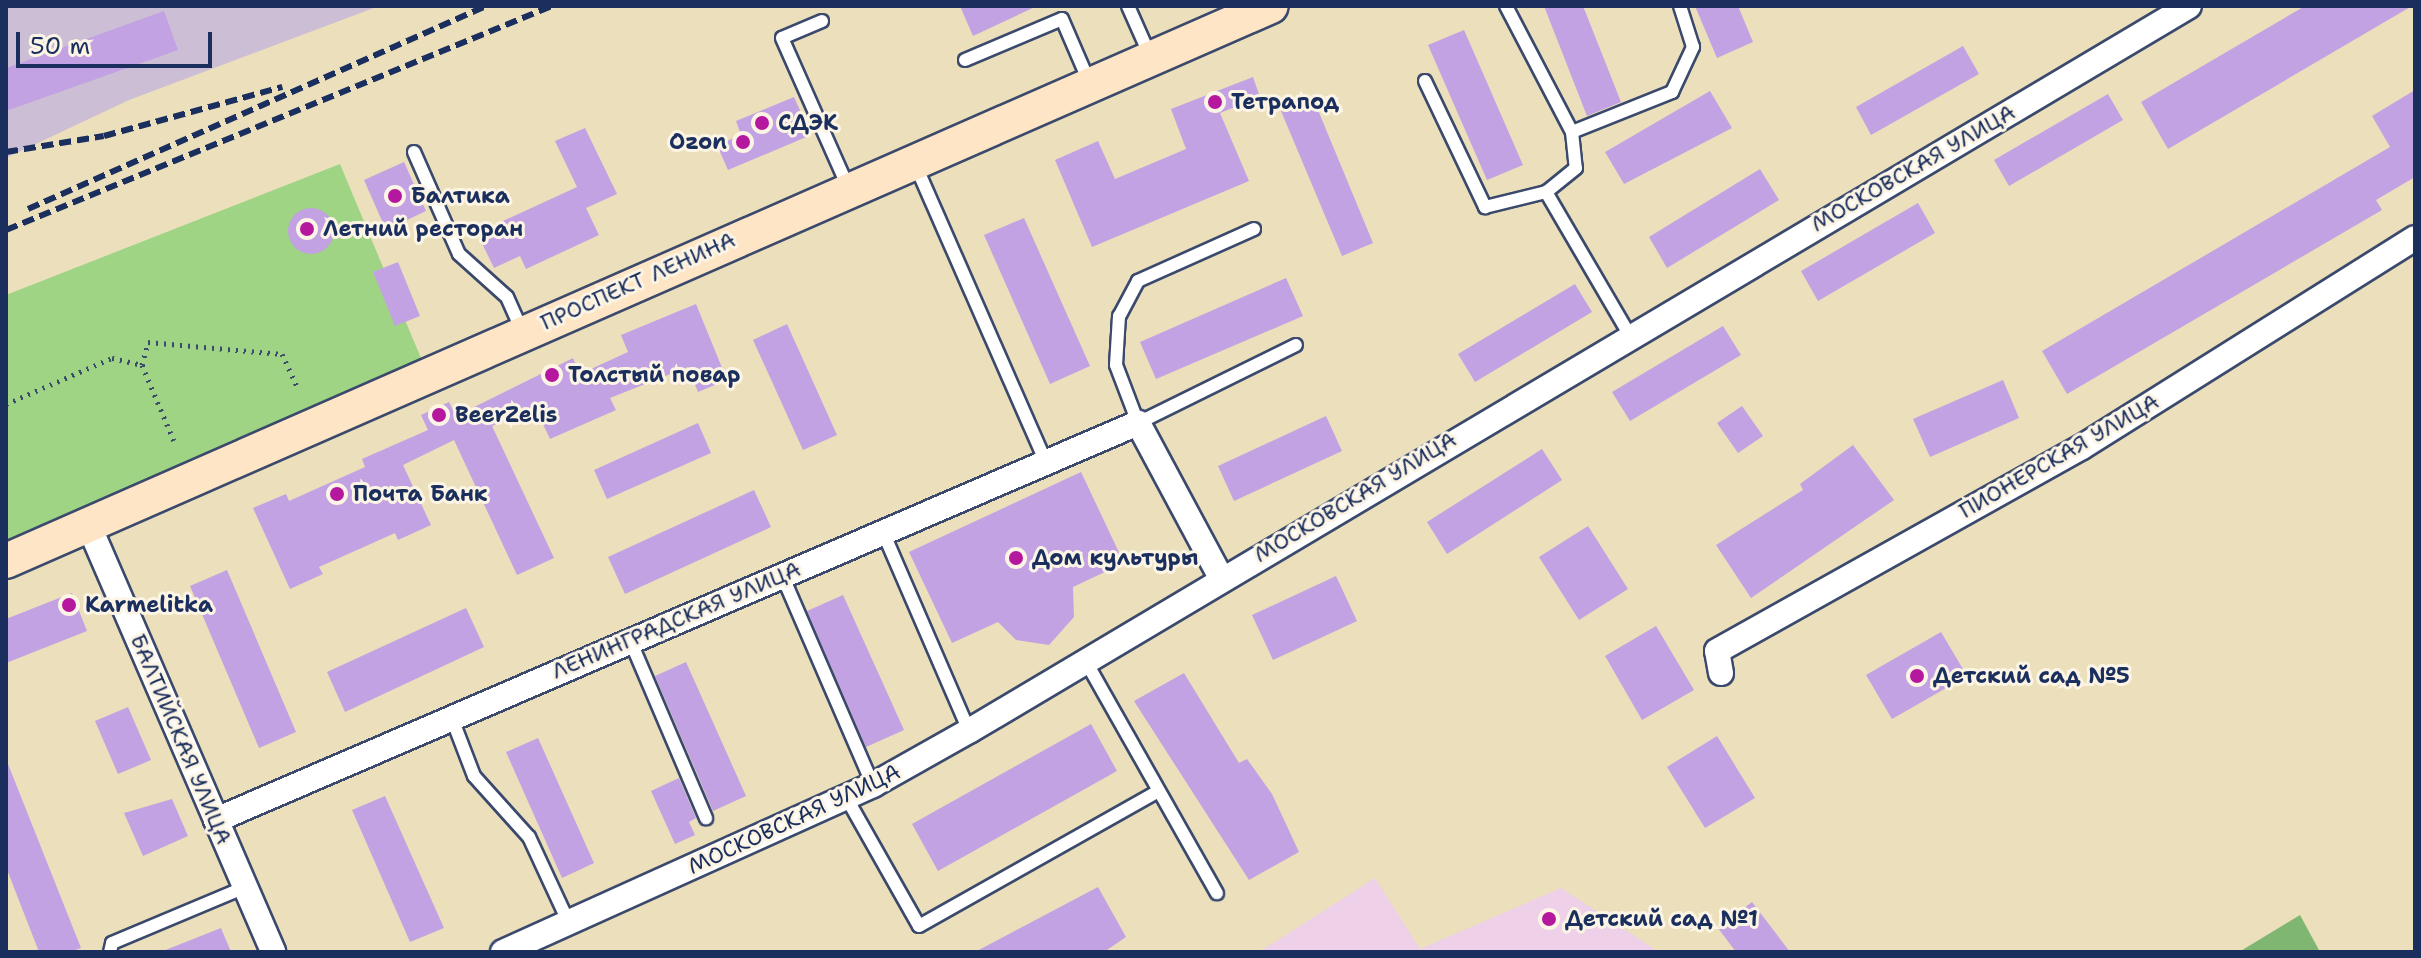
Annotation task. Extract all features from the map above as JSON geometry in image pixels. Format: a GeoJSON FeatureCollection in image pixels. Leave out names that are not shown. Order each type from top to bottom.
{"type":"FeatureCollection","features":[{"type":"Feature","properties":{"kind":"main road","name":"ПРОСПЕКТ ЛЕНИНА"},"geometry":{"type":"LineString","coordinates":[[6,561],[1271,6]]}},
{"type":"Feature","properties":{"kind":"street","name":"МОСКОВСКАЯ УЛИЦА"},"geometry":{"type":"LineString","coordinates":[[503,952],[873,785],[969,731],[1629,334],[2189,6]]}},
{"type":"Feature","properties":{"kind":"street","name":"ПИОНЕРСКАЯ УЛИЦА"},"geometry":{"type":"LineString","coordinates":[[1721,673],[1717,651],[2082,447],[2415,238]]}},
{"type":"Feature","properties":{"kind":"street","name":"ЛЕНИНГРАДСКАЯ УЛИЦА"},"geometry":{"type":"LineString","coordinates":[[216,820],[451,716],[1138,423]]}},
{"type":"Feature","properties":{"kind":"street"},"geometry":{"type":"LineString","coordinates":[[1138,423],[1221,578]]}},
{"type":"Feature","properties":{"kind":"street","name":"БАЛТИЙСКАЯ УЛИЦА"},"geometry":{"type":"LineString","coordinates":[[89,526],[273,952]]}},
{"type":"Feature","properties":{"kind":"lane"},"geometry":{"type":"LineString","coordinates":[[1128,6],[1151,58]]}},
{"type":"Feature","properties":{"kind":"lane"},"geometry":{"type":"LineString","coordinates":[[1425,81],[1485,207],[1546,192],[1576,168],[1572,132],[1506,6]]}},
{"type":"Feature","properties":{"kind":"lane"},"geometry":{"type":"LineString","coordinates":[[1572,132],[1672,92],[1693,47],[1680,6]]}},
{"type":"Feature","properties":{"kind":"lane"},"geometry":{"type":"LineString","coordinates":[[965,60],[1062,19],[1090,84]]}},
{"type":"Feature","properties":{"kind":"lane"},"geometry":{"type":"LineString","coordinates":[[822,21],[782,38],[849,189]]}},
{"type":"Feature","properties":{"kind":"lane"},"geometry":{"type":"LineString","coordinates":[[414,152],[459,254],[507,297],[523,332]]}},
{"type":"Feature","properties":{"kind":"lane"},"geometry":{"type":"LineString","coordinates":[[914,161],[1046,462]]}},
{"type":"Feature","properties":{"kind":"lane"},"geometry":{"type":"LineString","coordinates":[[1546,192],[1629,334]]}},
{"type":"Feature","properties":{"kind":"lane"},"geometry":{"type":"LineString","coordinates":[[1254,229],[1138,281],[1119,316],[1116,365],[1138,423],[1296,345]]}},
{"type":"Feature","properties":{"kind":"lane"},"geometry":{"type":"LineString","coordinates":[[883,532],[969,731]]}},
{"type":"Feature","properties":{"kind":"lane"},"geometry":{"type":"LineString","coordinates":[[782,575],[873,785]]}},
{"type":"Feature","properties":{"kind":"lane"},"geometry":{"type":"LineString","coordinates":[[630,640],[706,818]]}},
{"type":"Feature","properties":{"kind":"lane"},"geometry":{"type":"LineString","coordinates":[[1085,660],[1217,893]]}},
{"type":"Feature","properties":{"kind":"lane"},"geometry":{"type":"LineString","coordinates":[[451,716],[474,776],[529,837],[569,923]]}},
{"type":"Feature","properties":{"kind":"lane"},"geometry":{"type":"LineString","coordinates":[[846,797],[919,926],[1159,791]]}},
{"type":"Feature","properties":{"kind":"lane"},"geometry":{"type":"LineString","coordinates":[[110,952],[112,943],[245,887]]}},
{"type":"Feature","properties":{"kind":"path"},"geometry":{"type":"LineString","coordinates":[[174,441],[142,365],[148,342],[282,354],[298,388]]}},
{"type":"Feature","properties":{"kind":"path"},"geometry":{"type":"LineString","coordinates":[[6,404],[112,358],[142,365]]}},
{"type":"Feature","properties":{"kind":"shaded area"},"geometry":{"type":"Polygon","coordinates":[[[6,6],[379,6],[129,100],[6,158],[6,6]]]}},
{"type":"Feature","properties":{"kind":"shaded area","name":"Детский сад №1"},"geometry":{"type":"Polygon","coordinates":[[[1375,878],[1420,949],[1561,888],[1659,952],[1259,952],[1375,878]]]}},
{"type":"Feature","properties":{"kind":"green space"},"geometry":{"type":"Polygon","coordinates":[[[340,164],[423,363],[6,544],[6,295],[340,164]]]}},
{"type":"Feature","properties":{"kind":"green space"},"geometry":{"type":"Polygon","coordinates":[[[2300,915],[2320,952],[2239,952],[2300,915]]]}},
{"type":"Feature","properties":{"kind":"building"},"geometry":{"type":"Polygon","coordinates":[[[960,6],[1037,6],[973,36],[960,6]]]}},
{"type":"Feature","properties":{"kind":"building"},"geometry":{"type":"Polygon","coordinates":[[[1544,6],[1583,6],[1621,102],[1587,116],[1544,6]]]}},
{"type":"Feature","properties":{"kind":"building"},"geometry":{"type":"Polygon","coordinates":[[[1695,6],[1738,6],[1753,42],[1717,58],[1695,6]]]}},
{"type":"Feature","properties":{"kind":"building"},"geometry":{"type":"Polygon","coordinates":[[[2305,6],[2412,6],[2168,149],[2141,102],[2305,6]]]}},
{"type":"Feature","properties":{"kind":"building"},"geometry":{"type":"Polygon","coordinates":[[[164,11],[178,50],[6,111],[6,68],[164,11]]]}},
{"type":"Feature","properties":{"kind":"building"},"geometry":{"type":"Polygon","coordinates":[[[1464,30],[1523,165],[1487,180],[1428,45],[1464,30]]]}},
{"type":"Feature","properties":{"kind":"building"},"geometry":{"type":"Polygon","coordinates":[[[1963,46],[1979,74],[1871,135],[1856,107],[1963,46]]]}},
{"type":"Feature","properties":{"kind":"building"},"geometry":{"type":"Polygon","coordinates":[[[1253,77],[1260,97],[1220,113],[1249,181],[1092,247],[1055,160],[1098,141],[1115,179],[1186,149],[1171,109],[1253,77]]]}},
{"type":"Feature","properties":{"kind":"building"},"geometry":{"type":"Polygon","coordinates":[[[2415,90],[2415,177],[2376,200],[2382,210],[2067,394],[2042,351],[2390,147],[2372,116],[2415,90]]]}},
{"type":"Feature","properties":{"kind":"building"},"geometry":{"type":"Polygon","coordinates":[[[1710,91],[1732,128],[1624,184],[1605,152],[1710,91]]]}},
{"type":"Feature","properties":{"kind":"building"},"geometry":{"type":"Polygon","coordinates":[[[2108,94],[2123,120],[2009,186],[1994,160],[2108,94]]]}},
{"type":"Feature","properties":{"kind":"building"},"geometry":{"type":"Polygon","coordinates":[[[794,97],[811,135],[728,170],[717,145],[741,135],[736,121],[794,97]]]}},
{"type":"Feature","properties":{"kind":"building"},"geometry":{"type":"Polygon","coordinates":[[[1313,98],[1373,243],[1342,256],[1281,111],[1313,98]]]}},
{"type":"Feature","properties":{"kind":"building"},"geometry":{"type":"Polygon","coordinates":[[[585,128],[617,194],[586,208],[599,235],[526,269],[520,256],[494,268],[477,233],[577,187],[555,141],[585,128]]]}},
{"type":"Feature","properties":{"kind":"building","name":"Балтика"},"geometry":{"type":"Polygon","coordinates":[[[404,162],[426,211],[386,230],[364,180],[404,162]]]}},
{"type":"Feature","properties":{"kind":"building"},"geometry":{"type":"Polygon","coordinates":[[[1760,169],[1779,200],[1667,268],[1649,237],[1760,169]]]}},
{"type":"Feature","properties":{"kind":"building"},"geometry":{"type":"Polygon","coordinates":[[[1918,203],[1935,233],[1818,301],[1801,271],[1918,203]]]}},
{"type":"Feature","properties":{"kind":"building"},"geometry":{"type":"Polygon","coordinates":[[[311,208],[320,209],[327,215],[333,222],[333,240],[327,247],[320,253],[311,254],[302,253],[295,247],[289,240],[288,231],[289,222],[295,215],[302,209],[311,208]]]}},
{"type":"Feature","properties":{"kind":"building"},"geometry":{"type":"Polygon","coordinates":[[[1024,218],[1090,366],[1050,384],[984,235],[1024,218]]]}},
{"type":"Feature","properties":{"kind":"building"},"geometry":{"type":"Polygon","coordinates":[[[398,262],[420,316],[395,326],[373,272],[398,262]]]}},
{"type":"Feature","properties":{"kind":"building"},"geometry":{"type":"Polygon","coordinates":[[[1286,278],[1303,316],[1156,379],[1140,342],[1286,278]]]}},
{"type":"Feature","properties":{"kind":"building"},"geometry":{"type":"Polygon","coordinates":[[[1575,284],[1592,312],[1475,382],[1458,354],[1575,284]]]}},
{"type":"Feature","properties":{"kind":"building"},"geometry":{"type":"Polygon","coordinates":[[[696,304],[727,380],[698,392],[688,367],[610,398],[616,410],[550,439],[535,407],[492,426],[554,558],[517,575],[454,440],[403,465],[431,525],[398,540],[395,533],[319,567],[323,574],[290,589],[253,508],[286,494],[289,501],[365,467],[362,459],[428,430],[421,415],[449,402],[456,416],[573,358],[580,374],[628,352],[621,335],[696,304]]]}},
{"type":"Feature","properties":{"kind":"building"},"geometry":{"type":"Polygon","coordinates":[[[787,324],[837,435],[803,450],[753,340],[787,324]]]}},
{"type":"Feature","properties":{"kind":"building"},"geometry":{"type":"Polygon","coordinates":[[[1723,326],[1741,355],[1630,421],[1612,392],[1723,326]]]}},
{"type":"Feature","properties":{"kind":"building"},"geometry":{"type":"Polygon","coordinates":[[[2003,380],[2019,418],[1930,457],[1913,419],[2003,380]]]}},
{"type":"Feature","properties":{"kind":"building"},"geometry":{"type":"Polygon","coordinates":[[[1742,406],[1763,436],[1738,453],[1717,423],[1742,406]]]}},
{"type":"Feature","properties":{"kind":"building"},"geometry":{"type":"Polygon","coordinates":[[[1326,416],[1342,451],[1234,501],[1218,466],[1326,416]]]}},
{"type":"Feature","properties":{"kind":"building"},"geometry":{"type":"Polygon","coordinates":[[[698,423],[711,453],[607,499],[594,470],[698,423]]]}},
{"type":"Feature","properties":{"kind":"building"},"geometry":{"type":"Polygon","coordinates":[[[1853,445],[1894,500],[1751,598],[1716,545],[1803,490],[1800,484],[1853,445]]]}},
{"type":"Feature","properties":{"kind":"building"},"geometry":{"type":"Polygon","coordinates":[[[1542,449],[1562,480],[1447,554],[1427,522],[1542,449]]]}},
{"type":"Feature","properties":{"kind":"building","name":"Дом культуры"},"geometry":{"type":"Polygon","coordinates":[[[1081,472],[1124,563],[1073,587],[1074,617],[1049,645],[1016,640],[998,622],[952,643],[909,552],[1081,472]]]}},
{"type":"Feature","properties":{"kind":"building"},"geometry":{"type":"Polygon","coordinates":[[[754,490],[771,527],[625,594],[608,557],[754,490]]]}},
{"type":"Feature","properties":{"kind":"building"},"geometry":{"type":"Polygon","coordinates":[[[1588,526],[1628,589],[1579,620],[1539,557],[1588,526]]]}},
{"type":"Feature","properties":{"kind":"building"},"geometry":{"type":"Polygon","coordinates":[[[227,570],[296,732],[259,748],[190,586],[227,570]]]}},
{"type":"Feature","properties":{"kind":"building"},"geometry":{"type":"Polygon","coordinates":[[[1336,576],[1357,621],[1273,660],[1252,615],[1336,576]]]}},
{"type":"Feature","properties":{"kind":"building"},"geometry":{"type":"Polygon","coordinates":[[[72,593],[87,631],[6,663],[6,619],[72,593]]]}},
{"type":"Feature","properties":{"kind":"building"},"geometry":{"type":"Polygon","coordinates":[[[843,595],[904,730],[866,747],[807,611],[843,595]]]}},
{"type":"Feature","properties":{"kind":"building"},"geometry":{"type":"Polygon","coordinates":[[[466,608],[484,647],[345,712],[327,672],[466,608]]]}},
{"type":"Feature","properties":{"kind":"building"},"geometry":{"type":"Polygon","coordinates":[[[1656,626],[1694,690],[1642,720],[1605,656],[1656,626]]]}},
{"type":"Feature","properties":{"kind":"building","name":"Детский сад №5"},"geometry":{"type":"Polygon","coordinates":[[[1941,632],[1967,676],[1892,719],[1866,675],[1941,632]]]}},
{"type":"Feature","properties":{"kind":"building"},"geometry":{"type":"Polygon","coordinates":[[[686,662],[746,796],[713,811],[655,676],[686,662]]]}},
{"type":"Feature","properties":{"kind":"building"},"geometry":{"type":"Polygon","coordinates":[[[1184,673],[1239,763],[1247,759],[1272,794],[1299,852],[1249,880],[1134,701],[1184,673]]]}},
{"type":"Feature","properties":{"kind":"building"},"geometry":{"type":"Polygon","coordinates":[[[128,707],[151,760],[118,774],[95,721],[128,707]]]}},
{"type":"Feature","properties":{"kind":"building"},"geometry":{"type":"Polygon","coordinates":[[[1091,724],[1117,771],[938,871],[912,824],[1091,724]]]}},
{"type":"Feature","properties":{"kind":"building"},"geometry":{"type":"Polygon","coordinates":[[[1717,736],[1755,798],[1705,828],[1667,767],[1717,736]]]}},
{"type":"Feature","properties":{"kind":"building"},"geometry":{"type":"Polygon","coordinates":[[[538,738],[594,863],[562,878],[506,752],[538,738]]]}},
{"type":"Feature","properties":{"kind":"building"},"geometry":{"type":"Polygon","coordinates":[[[6,759],[81,948],[70,952],[39,952],[6,867],[6,759]]]}},
{"type":"Feature","properties":{"kind":"building"},"geometry":{"type":"Polygon","coordinates":[[[679,778],[696,818],[689,822],[695,835],[675,844],[651,791],[679,778]]]}},
{"type":"Feature","properties":{"kind":"building"},"geometry":{"type":"Polygon","coordinates":[[[385,796],[444,928],[410,942],[352,810],[385,796]]]}},
{"type":"Feature","properties":{"kind":"building"},"geometry":{"type":"Polygon","coordinates":[[[172,799],[188,836],[143,856],[124,813],[172,799]]]}},
{"type":"Feature","properties":{"kind":"building"},"geometry":{"type":"Polygon","coordinates":[[[1098,887],[1126,937],[1104,952],[975,952],[1098,887]]]}},
{"type":"Feature","properties":{"kind":"building"},"geometry":{"type":"Polygon","coordinates":[[[1752,902],[1790,952],[1736,952],[1718,928],[1752,902]]]}},
{"type":"Feature","properties":{"kind":"building"},"geometry":{"type":"Polygon","coordinates":[[[221,928],[231,952],[163,952],[163,951],[221,928]]]}},
{"type":"Feature","properties":{"kind":"railway"},"geometry":{"type":"LineString","coordinates":[[28,209],[486,6]]}},
{"type":"Feature","properties":{"kind":"railway"},"geometry":{"type":"LineString","coordinates":[[6,230],[552,6]]}},
{"type":"Feature","properties":{"kind":"railway"},"geometry":{"type":"LineString","coordinates":[[6,152],[104,136],[282,87]]}},
{"type":"Feature","properties":{"kind":"place","name":"Тетрапод"},"geometry":{"type":"Point","coordinates":[1215,102]}},
{"type":"Feature","properties":{"kind":"place","name":"СДЭК"},"geometry":{"type":"Point","coordinates":[762,123]}},
{"type":"Feature","properties":{"kind":"place","name":"Ozon"},"geometry":{"type":"Point","coordinates":[743,142]}},
{"type":"Feature","properties":{"kind":"place","name":"Балтика"},"geometry":{"type":"Point","coordinates":[395,196]}},
{"type":"Feature","properties":{"kind":"place","name":"Летний ресторан"},"geometry":{"type":"Point","coordinates":[307,229]}},
{"type":"Feature","properties":{"kind":"place","name":"Толстый повар"},"geometry":{"type":"Point","coordinates":[552,375]}},
{"type":"Feature","properties":{"kind":"place","name":"BeerZelis"},"geometry":{"type":"Point","coordinates":[439,415]}},
{"type":"Feature","properties":{"kind":"place","name":"Почта Банк"},"geometry":{"type":"Point","coordinates":[337,494]}},
{"type":"Feature","properties":{"kind":"place","name":"Дом культуры"},"geometry":{"type":"Point","coordinates":[1016,558]}},
{"type":"Feature","properties":{"kind":"place","name":"Karmelitka"},"geometry":{"type":"Point","coordinates":[69,605]}},
{"type":"Feature","properties":{"kind":"place","name":"Детский сад №5"},"geometry":{"type":"Point","coordinates":[1917,676]}},
{"type":"Feature","properties":{"kind":"place","name":"Детский сад №1"},"geometry":{"type":"Point","coordinates":[1549,919]}}]}
